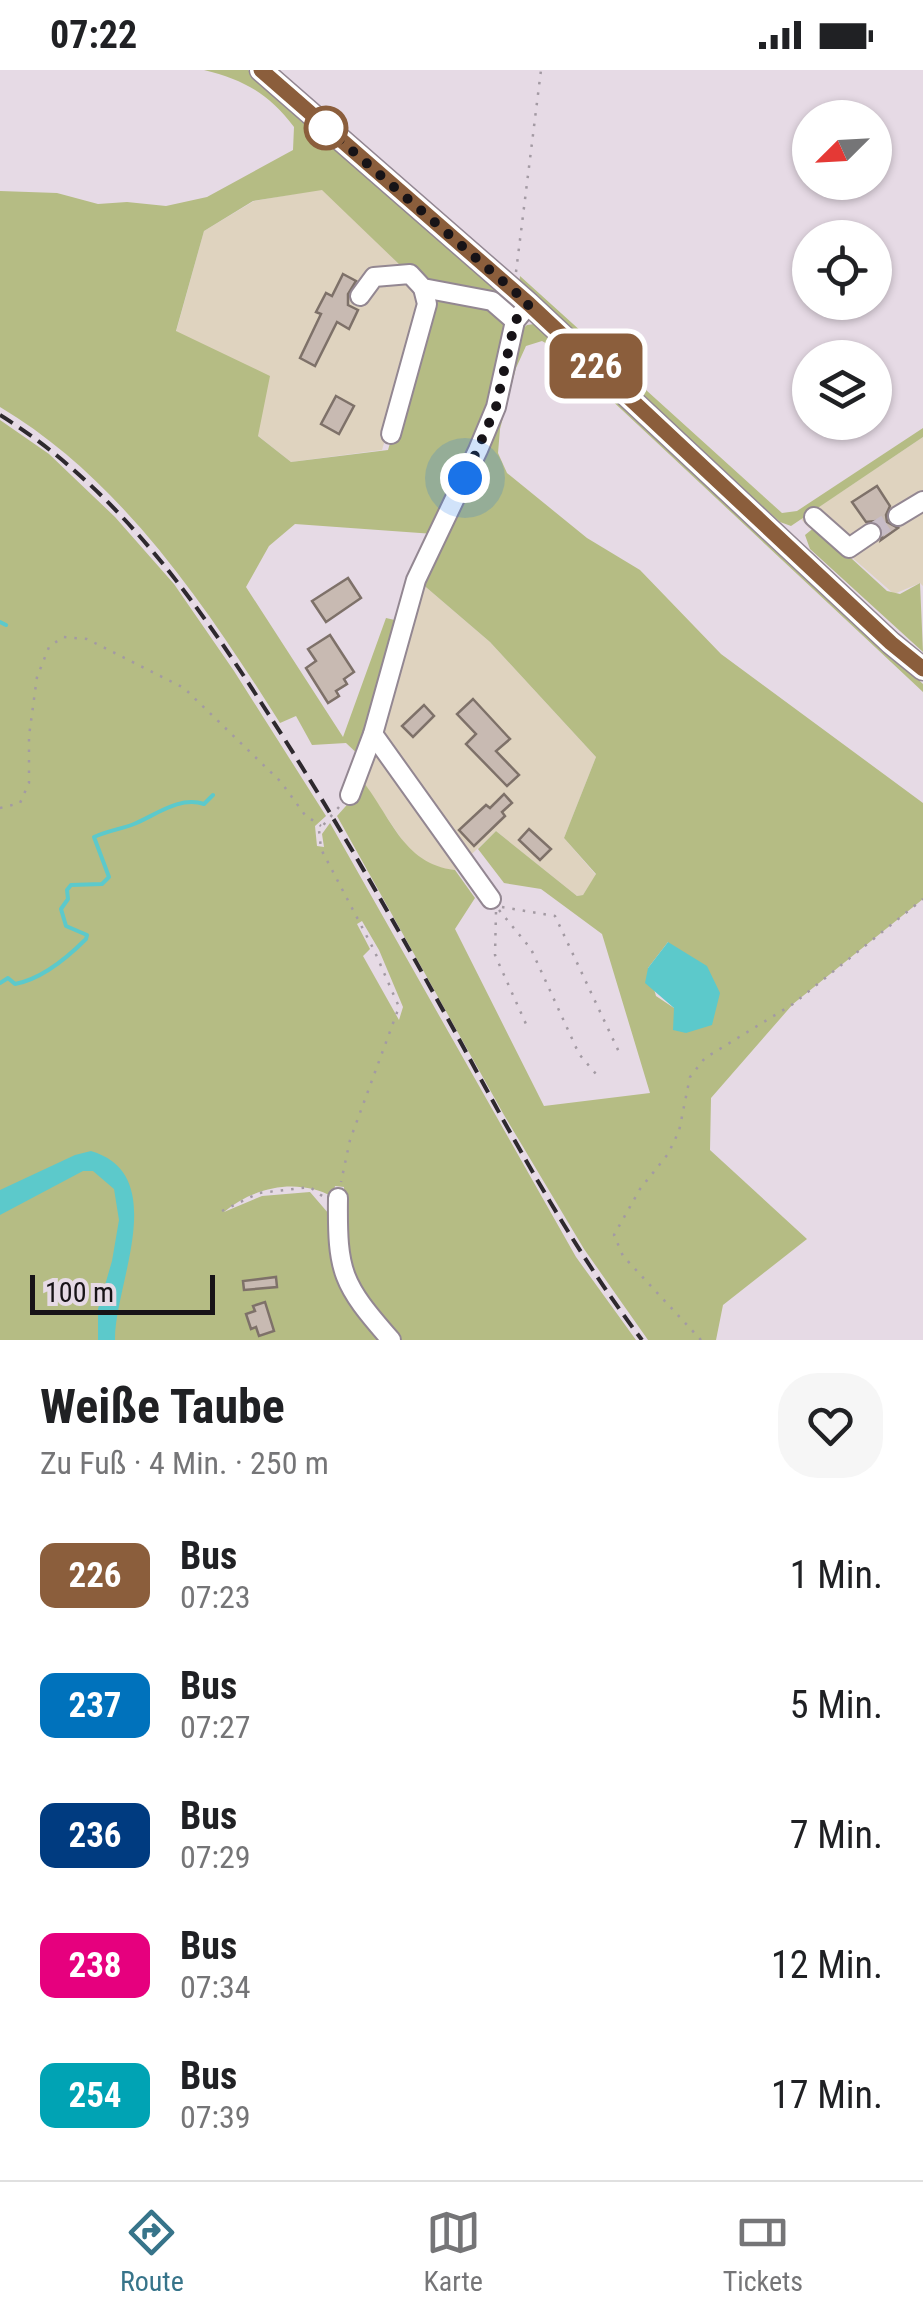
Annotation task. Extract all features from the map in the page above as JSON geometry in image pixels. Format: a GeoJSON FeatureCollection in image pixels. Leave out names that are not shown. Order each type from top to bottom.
{"type":"FeatureCollection","features":[{"type":"Feature","properties":{"kind":"main road"},"geometry":{"type":"LineString","coordinates":[[261,70],[521,297],[923,669]]}},
{"type":"Feature","properties":{"kind":"lane"},"geometry":{"type":"LineString","coordinates":[[360,296],[374,277],[410,274],[423,288],[427,304],[391,434]]}},
{"type":"Feature","properties":{"kind":"lane"},"geometry":{"type":"LineString","coordinates":[[423,288],[492,301],[515,321]]}},
{"type":"Feature","properties":{"kind":"lane"},"geometry":{"type":"LineString","coordinates":[[350,795],[374,734],[416,580],[496,407],[521,297]]}},
{"type":"Feature","properties":{"kind":"lane"},"geometry":{"type":"LineString","coordinates":[[898,516],[923,501]]}},
{"type":"Feature","properties":{"kind":"lane"},"geometry":{"type":"LineString","coordinates":[[814,517],[849,548],[872,534]]}},
{"type":"Feature","properties":{"kind":"lane"},"geometry":{"type":"LineString","coordinates":[[394,591],[416,580]]}},
{"type":"Feature","properties":{"kind":"lane"},"geometry":{"type":"LineString","coordinates":[[374,734],[493,902]]}},
{"type":"Feature","properties":{"kind":"lane"},"geometry":{"type":"LineString","coordinates":[[338,1203],[341,1270],[364,1308],[391,1340]]}},
{"type":"Feature","properties":{"kind":"path"},"geometry":{"type":"LineString","coordinates":[[521,297],[541,70]]}},
{"type":"Feature","properties":{"kind":"path"},"geometry":{"type":"LineString","coordinates":[[0,808],[20,803],[29,783],[29,736],[37,677],[49,646],[63,637],[86,640],[184,688],[281,782],[305,815],[321,826]]}},
{"type":"Feature","properties":{"kind":"path"},"geometry":{"type":"LineString","coordinates":[[222,1210],[259,1193],[310,1187],[338,1203],[350,1140],[399,1007],[321,849],[321,826],[350,795]]}},
{"type":"Feature","properties":{"kind":"path"},"geometry":{"type":"LineString","coordinates":[[702,1340],[623,1256],[614,1235],[640,1188],[668,1154],[679,1131],[690,1077],[704,1058],[793,1004],[923,900]]}},
{"type":"Feature","properties":{"kind":"path"},"geometry":{"type":"LineString","coordinates":[[493,902],[495,955],[526,1024]]}},
{"type":"Feature","properties":{"kind":"path"},"geometry":{"type":"LineString","coordinates":[[493,902],[555,916],[619,1052]]}},
{"type":"Feature","properties":{"kind":"path"},"geometry":{"type":"LineString","coordinates":[[493,902],[531,949],[580,1054],[596,1074]]}},
{"type":"Feature","properties":{"kind":"shaded area"},"geometry":{"type":"Polygon","coordinates":[[[322,189],[403,268],[420,294],[422,317],[382,450],[291,462],[257,435],[176,332],[204,231],[254,201],[322,189]]]}},
{"type":"Feature","properties":{"kind":"shaded area"},"geometry":{"type":"Polygon","coordinates":[[[923,437],[923,586],[920,583],[894,594],[816,526],[809,528],[801,519],[923,437]]]}},
{"type":"Feature","properties":{"kind":"shaded area"},"geometry":{"type":"Polygon","coordinates":[[[420,582],[490,642],[596,757],[564,838],[596,875],[583,895],[577,896],[496,831],[455,870],[434,868],[409,850],[360,778],[420,582]]]}},
{"type":"Feature","properties":{"kind":"green space"},"geometry":{"type":"Polygon","coordinates":[[[204,70],[248,70],[317,132],[315,135],[323,142],[327,139],[497,288],[498,295],[493,298],[424,281],[403,268],[322,190],[253,201],[204,231],[176,331],[270,376],[258,436],[291,462],[388,450],[430,307],[429,294],[483,304],[493,309],[506,325],[489,410],[434,534],[295,524],[269,546],[246,587],[343,737],[386,618],[399,621],[362,758],[346,743],[312,745],[296,716],[280,723],[222,634],[158,548],[84,470],[44,436],[0,407],[0,191],[57,193],[98,204],[166,206],[207,197],[293,150],[294,127],[275,105],[243,83],[204,70]]]}},
{"type":"Feature","properties":{"kind":"green space"},"geometry":{"type":"Polygon","coordinates":[[[520,276],[782,513],[797,511],[923,428],[923,437],[791,526],[780,522],[519,285],[520,276]]]}},
{"type":"Feature","properties":{"kind":"green space"},"geometry":{"type":"Polygon","coordinates":[[[527,325],[544,327],[923,684],[923,692],[558,350],[542,341],[526,346],[500,429],[498,453],[507,473],[587,538],[640,570],[721,654],[923,803],[923,899],[793,1004],[711,1098],[710,1150],[807,1239],[723,1305],[716,1340],[648,1340],[584,1249],[504,1115],[337,816],[353,798],[360,778],[410,848],[437,866],[455,870],[475,898],[455,929],[544,1106],[650,1093],[602,934],[541,889],[504,883],[478,849],[496,831],[577,896],[583,895],[596,874],[564,838],[596,757],[490,642],[420,582],[521,330],[527,325]],[[668,942],[648,968],[656,996],[674,1008],[686,1033],[668,942]]]}},
{"type":"Feature","properties":{"kind":"green space"},"geometry":{"type":"Polygon","coordinates":[[[0,420],[49,454],[115,517],[174,584],[326,816],[315,826],[317,846],[324,847],[322,834],[330,823],[576,1257],[636,1340],[396,1340],[352,1286],[341,1227],[344,1187],[335,1186],[333,1197],[306,1188],[263,1191],[224,1212],[262,1196],[310,1192],[335,1221],[339,1273],[387,1340],[0,1340],[0,420]],[[362,921],[357,924],[370,949],[363,956],[399,1020],[403,1007],[362,921]]]}},
{"type":"Feature","properties":{"kind":"green space"},"geometry":{"type":"Polygon","coordinates":[[[816,526],[887,591],[900,594],[920,583],[923,652],[810,549],[805,535],[816,526]]]}},
{"type":"Feature","properties":{"kind":"water"},"geometry":{"type":"Polygon","coordinates":[[[668,942],[707,966],[720,993],[712,1025],[686,1033],[673,1030],[674,1008],[645,983],[648,968],[668,942]]]}},
{"type":"Feature","properties":{"kind":"water"},"geometry":{"type":"Polygon","coordinates":[[[91,1151],[115,1164],[129,1183],[134,1207],[115,1340],[98,1340],[98,1309],[119,1220],[114,1189],[93,1171],[83,1171],[0,1215],[0,1190],[91,1151]]]}},
{"type":"Feature","properties":{"kind":"building"},"geometry":{"type":"Polygon","coordinates":[[[343,274],[356,281],[348,294],[348,305],[358,310],[349,329],[337,322],[315,366],[300,358],[321,314],[316,312],[326,293],[332,296],[343,274]]]}},
{"type":"Feature","properties":{"kind":"building"},"geometry":{"type":"Polygon","coordinates":[[[336,396],[354,406],[339,434],[321,424],[336,396]]]}},
{"type":"Feature","properties":{"kind":"building"},"geometry":{"type":"Polygon","coordinates":[[[877,486],[890,506],[887,522],[898,528],[881,540],[881,525],[866,522],[852,502],[877,486]]]}},
{"type":"Feature","properties":{"kind":"building"},"geometry":{"type":"Polygon","coordinates":[[[348,578],[361,598],[326,622],[312,601],[348,578]]]}},
{"type":"Feature","properties":{"kind":"building"},"geometry":{"type":"Polygon","coordinates":[[[330,635],[354,672],[344,679],[347,684],[336,691],[339,696],[328,703],[306,668],[316,661],[308,649],[330,635]]]}},
{"type":"Feature","properties":{"kind":"building"},"geometry":{"type":"Polygon","coordinates":[[[473,699],[510,739],[496,751],[519,775],[507,786],[466,744],[476,734],[457,714],[473,699]]]}},
{"type":"Feature","properties":{"kind":"building"},"geometry":{"type":"Polygon","coordinates":[[[424,705],[434,716],[413,737],[402,726],[424,705]]]}},
{"type":"Feature","properties":{"kind":"building"},"geometry":{"type":"Polygon","coordinates":[[[504,794],[512,803],[502,812],[505,816],[474,846],[459,830],[504,794]]]}},
{"type":"Feature","properties":{"kind":"building"},"geometry":{"type":"Polygon","coordinates":[[[529,829],[551,849],[540,860],[519,840],[529,829]]]}},
{"type":"Feature","properties":{"kind":"building"},"geometry":{"type":"Polygon","coordinates":[[[276,1277],[277,1287],[244,1290],[243,1281],[276,1277]]]}},
{"type":"Feature","properties":{"kind":"building"},"geometry":{"type":"Polygon","coordinates":[[[265,1302],[274,1331],[259,1336],[256,1327],[251,1329],[246,1314],[255,1311],[253,1306],[265,1302]]]}},
{"type":"Feature","properties":{"kind":"waterway"},"geometry":{"type":"LineString","coordinates":[[0,622],[6,625]]}},
{"type":"Feature","properties":{"kind":"waterway"},"geometry":{"type":"LineString","coordinates":[[0,983],[8,978],[15,984],[35,978],[86,939],[87,935],[66,926],[61,909],[71,885],[102,884],[109,877],[94,837],[177,804],[204,804],[213,795]]}},
{"type":"Feature","properties":{"kind":"tunnel"},"geometry":{"type":"LineString","coordinates":[[871,533],[898,516]]}},
{"type":"Feature","properties":{"kind":"railway"},"geometry":{"type":"LineString","coordinates":[[0,415],[41,443],[114,508],[207,623],[337,825],[520,1150],[642,1340]]}},
{"type":"Feature","properties":{"kind":"bus line","name":"226"},"geometry":{"type":"LineString","coordinates":[[261,70],[529,304],[923,669]]}},
{"type":"Feature","properties":{"kind":"route"},"geometry":{"type":"LineString","coordinates":[[326,128],[529,304],[515,321],[496,407],[465,478]]}}]}
